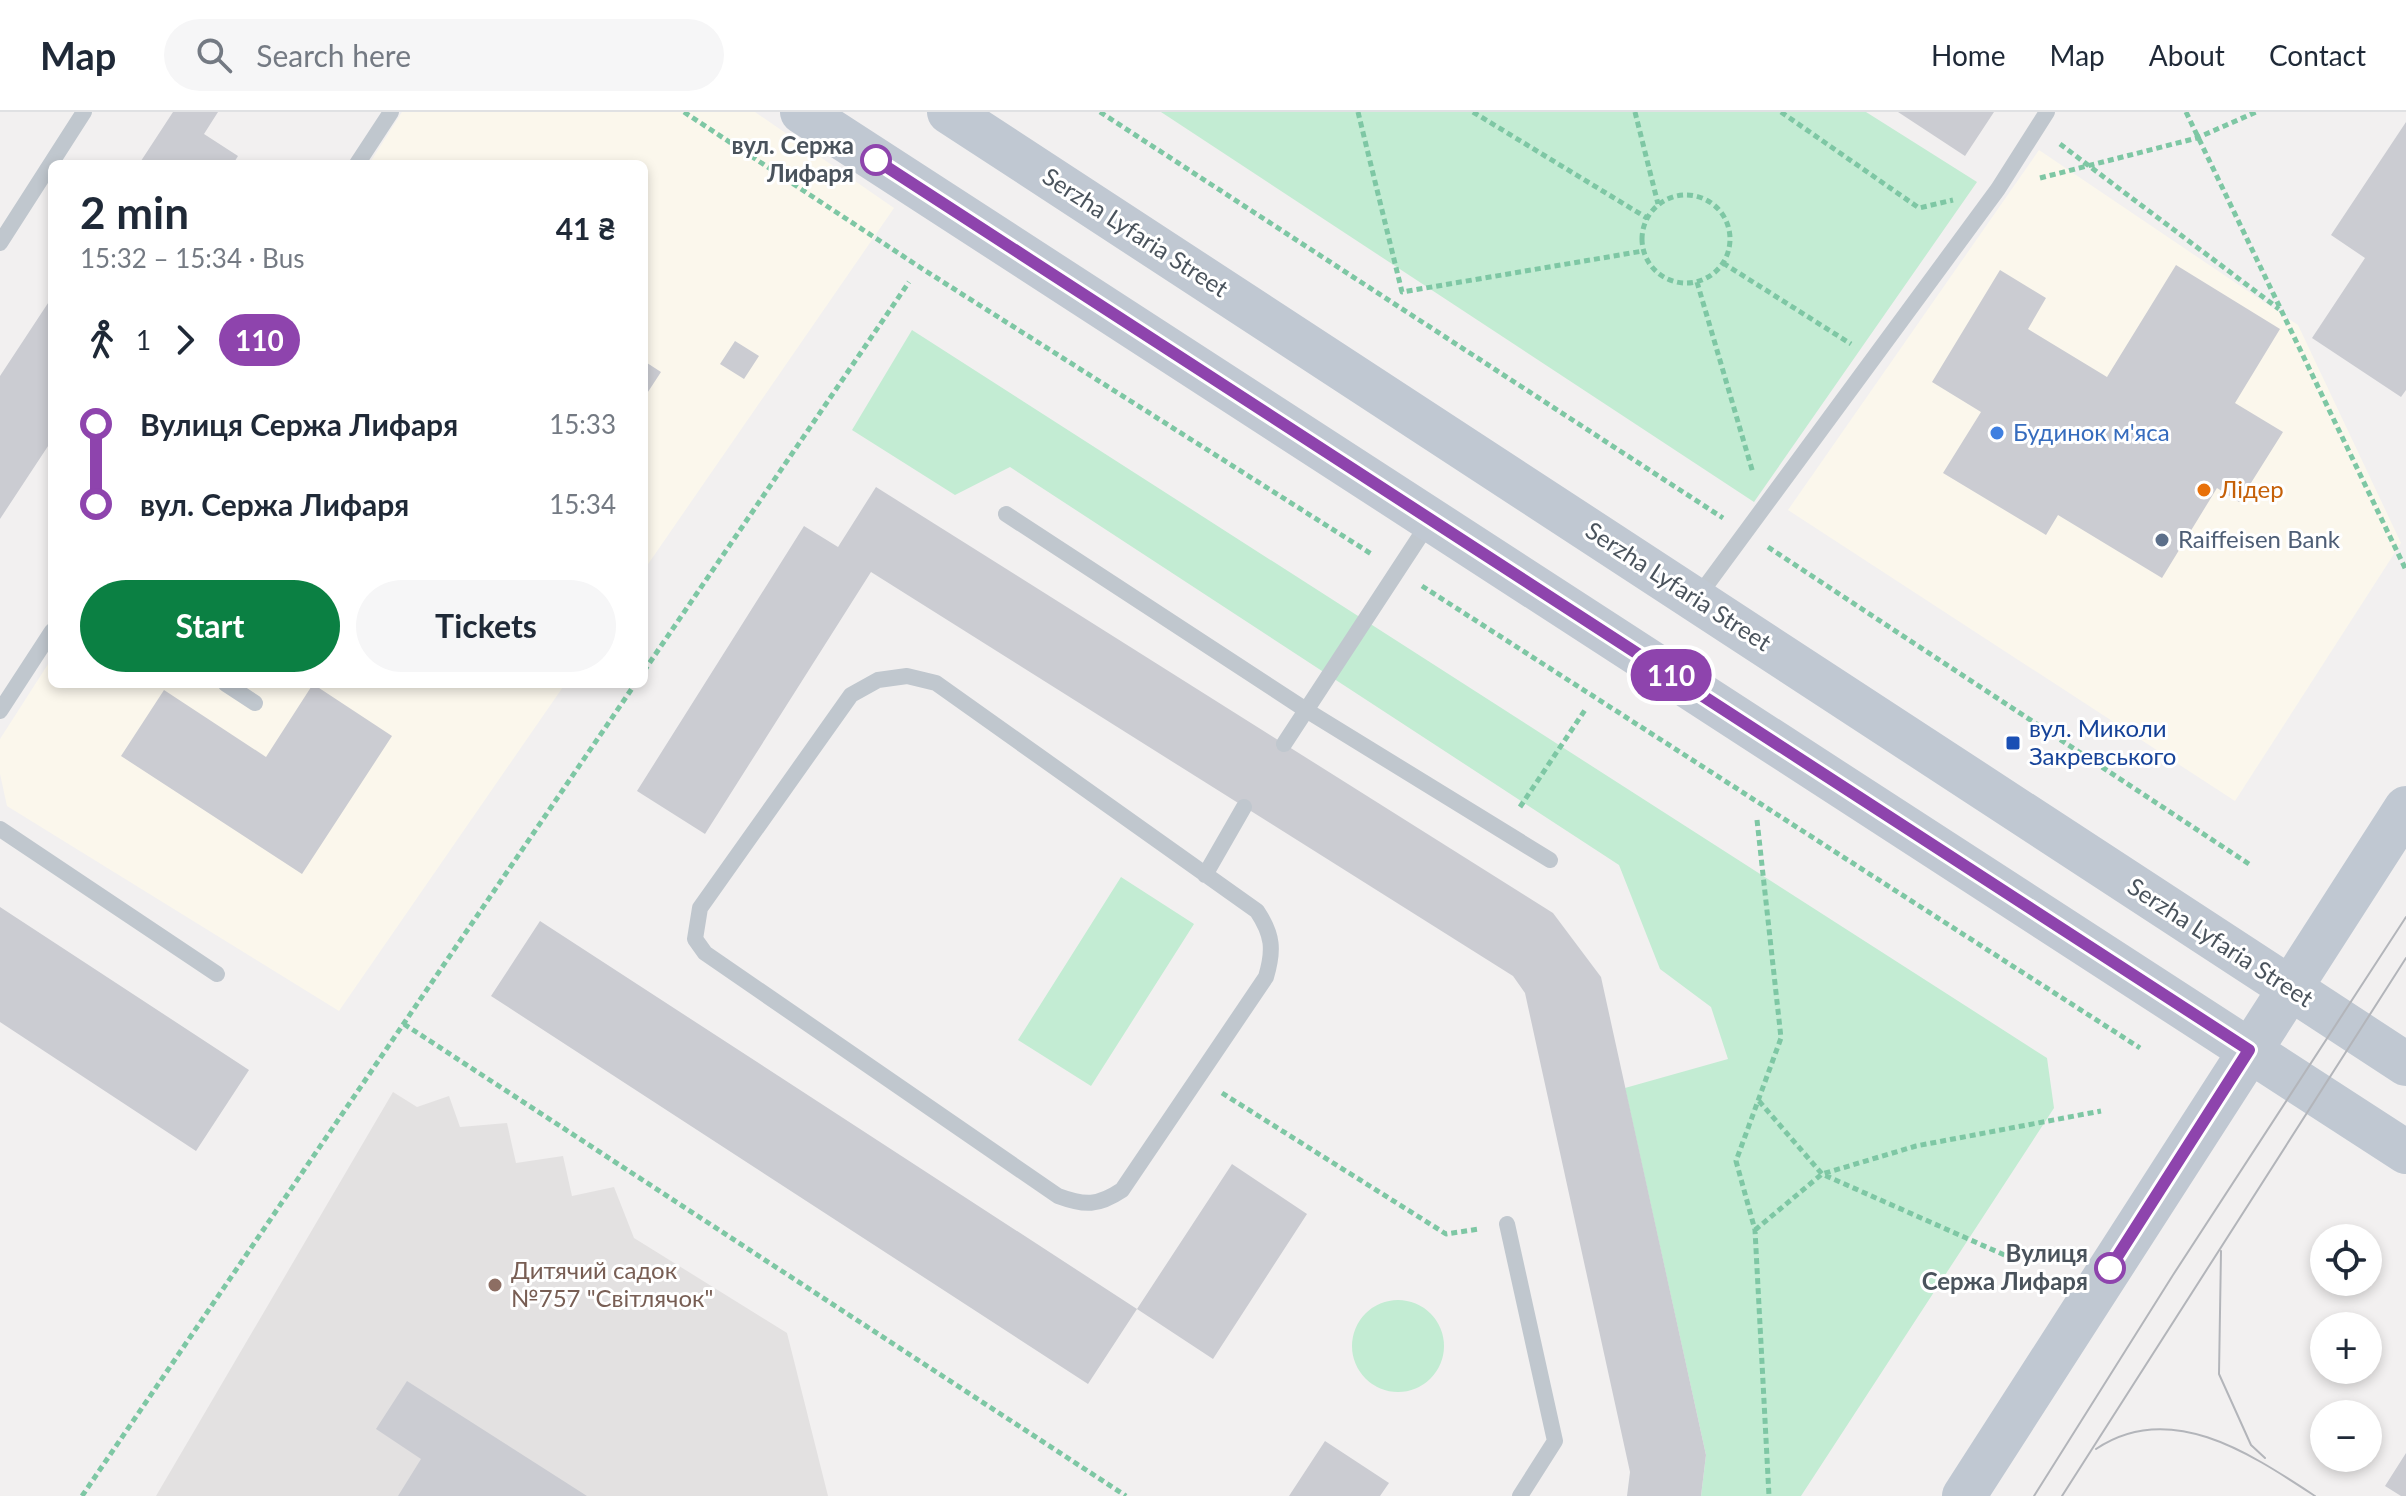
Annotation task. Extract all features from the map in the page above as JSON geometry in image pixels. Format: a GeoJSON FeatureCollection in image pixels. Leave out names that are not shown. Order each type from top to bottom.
{"type":"FeatureCollection","features":[{"type":"Feature","properties":{"kind":"street"},"geometry":{"type":"LineString","coordinates":[[802,112],[2406,1152]]}},
{"type":"Feature","properties":{"kind":"street","name":"Serzha Lyfaria Street"},"geometry":{"type":"LineString","coordinates":[[949,112],[2406,1064]]}},
{"type":"Feature","properties":{"kind":"street"},"geometry":{"type":"LineString","coordinates":[[1964,1496],[2406,808]]}},
{"type":"Feature","properties":{"kind":"lane"},"geometry":{"type":"LineString","coordinates":[[53,160],[84,112]]}},
{"type":"Feature","properties":{"kind":"lane"},"geometry":{"type":"LineString","coordinates":[[360,160],[391,112]]}},
{"type":"Feature","properties":{"kind":"lane"},"geometry":{"type":"LineString","coordinates":[[1696,599],[1998,189],[2043,119]]}},
{"type":"Feature","properties":{"kind":"lane"},"geometry":{"type":"LineString","coordinates":[[0,243],[48,168]]}},
{"type":"Feature","properties":{"kind":"lane"},"geometry":{"type":"LineString","coordinates":[[1006,514],[1306,710],[1550,860]]}},
{"type":"Feature","properties":{"kind":"lane"},"geometry":{"type":"LineString","coordinates":[[1284,744],[1431,519]]}},
{"type":"Feature","properties":{"kind":"lane"},"geometry":{"type":"LineString","coordinates":[[0,711],[48,637]]}},
{"type":"Feature","properties":{"kind":"lane"},"geometry":{"type":"LineString","coordinates":[[907,676],[936,683],[1257,911],[1270,931],[1273,953],[1266,977],[1198,1077],[1122,1190],[1102,1203],[1082,1205],[1058,1196],[705,953],[695,939],[695,923],[700,908],[851,695],[878,680],[907,676]]}},
{"type":"Feature","properties":{"kind":"lane"},"geometry":{"type":"LineString","coordinates":[[232,688],[255,703]]}},
{"type":"Feature","properties":{"kind":"lane"},"geometry":{"type":"LineString","coordinates":[[1205,875],[1244,807]]}},
{"type":"Feature","properties":{"kind":"lane"},"geometry":{"type":"LineString","coordinates":[[0,829],[217,974]]}},
{"type":"Feature","properties":{"kind":"lane"},"geometry":{"type":"LineString","coordinates":[[1507,1224],[1555,1441],[1520,1496]]}},
{"type":"Feature","properties":{"kind":"path"},"geometry":{"type":"LineString","coordinates":[[1100,112],[1749,525],[2252,866]]}},
{"type":"Feature","properties":{"kind":"path"},"geometry":{"type":"LineString","coordinates":[[1358,112],[1402,292],[1643,251]]}},
{"type":"Feature","properties":{"kind":"path"},"geometry":{"type":"LineString","coordinates":[[1473,112],[1647,218]]}},
{"type":"Feature","properties":{"kind":"path"},"geometry":{"type":"LineString","coordinates":[[1635,112],[1658,204]]}},
{"type":"Feature","properties":{"kind":"path"},"geometry":{"type":"LineString","coordinates":[[2186,112],[2406,570]]}},
{"type":"Feature","properties":{"kind":"path"},"geometry":{"type":"LineString","coordinates":[[2043,119],[2280,309]]}},
{"type":"Feature","properties":{"kind":"path"},"geometry":{"type":"LineString","coordinates":[[1674,196],[1692,196],[1708,201],[1721,213],[1729,229],[1730,246],[1723,263],[1712,275],[1697,282],[1663,278],[1651,267],[1643,251],[1642,234],[1647,218],[1658,204],[1674,196]]}},
{"type":"Feature","properties":{"kind":"path"},"geometry":{"type":"LineString","coordinates":[[1723,263],[1873,359]]}},
{"type":"Feature","properties":{"kind":"path"},"geometry":{"type":"LineString","coordinates":[[648,665],[909,282]]}},
{"type":"Feature","properties":{"kind":"path"},"geometry":{"type":"LineString","coordinates":[[1697,282],[1754,476],[1749,525]]}},
{"type":"Feature","properties":{"kind":"path"},"geometry":{"type":"LineString","coordinates":[[82,1496],[632,688]]}},
{"type":"Feature","properties":{"kind":"path"},"geometry":{"type":"LineString","coordinates":[[1504,831],[1585,710]]}},
{"type":"Feature","properties":{"kind":"path"},"geometry":{"type":"LineString","coordinates":[[1757,820],[1781,1038],[1736,1161],[1755,1230],[1769,1496]]}},
{"type":"Feature","properties":{"kind":"path"},"geometry":{"type":"LineString","coordinates":[[404,1024],[1126,1496]]}},
{"type":"Feature","properties":{"kind":"path"},"geometry":{"type":"LineString","coordinates":[[1198,1077],[1446,1234],[1507,1224]]}},
{"type":"Feature","properties":{"kind":"path"},"geometry":{"type":"LineString","coordinates":[[1759,1101],[1822,1174],[2009,1257]]}},
{"type":"Feature","properties":{"kind":"path"},"geometry":{"type":"LineString","coordinates":[[1755,1230],[1822,1174],[1916,1146],[2101,1111]]}},
{"type":"Feature","properties":{"kind":"shaded area"},"geometry":{"type":"Polygon","coordinates":[[[402,112],[755,112],[894,208],[648,564],[648,160],[372,160],[402,112]]]}},
{"type":"Feature","properties":{"kind":"shaded area"},"geometry":{"type":"Polygon","coordinates":[[[2039,150],[2298,325],[2401,543],[2235,801],[1788,510],[2039,150]]]}},
{"type":"Feature","properties":{"kind":"shaded area"},"geometry":{"type":"Polygon","coordinates":[[[48,664],[48,688],[562,688],[339,1011],[7,806],[0,774],[0,739],[48,664]]]}},
{"type":"Feature","properties":{"kind":"shaded area","name":"Дитячий садок №757 \"Світлячок\""},"geometry":{"type":"Polygon","coordinates":[[[393,1092],[417,1107],[449,1096],[460,1127],[507,1123],[516,1163],[563,1156],[572,1196],[614,1187],[634,1238],[787,1333],[828,1496],[156,1496],[393,1092]]]}},
{"type":"Feature","properties":{"kind":"green space"},"geometry":{"type":"Polygon","coordinates":[[[1161,112],[1866,112],[1977,182],[1754,502],[1161,112]]]}},
{"type":"Feature","properties":{"kind":"green space"},"geometry":{"type":"Polygon","coordinates":[[[912,330],[2047,1058],[2054,1108],[1801,1496],[1701,1496],[1706,1455],[1625,1088],[1728,1059],[1711,1007],[1660,969],[1619,865],[1010,467],[955,495],[852,430],[912,330]]]}},
{"type":"Feature","properties":{"kind":"green space"},"geometry":{"type":"Polygon","coordinates":[[[1121,877],[1194,924],[1091,1086],[1018,1040],[1121,877]]]}},
{"type":"Feature","properties":{"kind":"green space"},"geometry":{"type":"Polygon","coordinates":[[[1398,1300],[1416,1303],[1431,1313],[1441,1328],[1444,1346],[1441,1364],[1431,1379],[1416,1389],[1398,1392],[1380,1389],[1365,1379],[1355,1364],[1352,1346],[1355,1328],[1365,1313],[1380,1303],[1398,1300]]]}},
{"type":"Feature","properties":{"kind":"building"},"geometry":{"type":"Polygon","coordinates":[[[173,112],[218,112],[204,134],[238,156],[236,160],[142,160],[173,112]]]}},
{"type":"Feature","properties":{"kind":"building"},"geometry":{"type":"Polygon","coordinates":[[[1898,112],[1994,112],[1965,156],[1898,112]]]}},
{"type":"Feature","properties":{"kind":"building"},"geometry":{"type":"Polygon","coordinates":[[[2406,122],[2406,390],[2401,397],[2312,338],[2365,258],[2331,235],[2406,122]]]}},
{"type":"Feature","properties":{"kind":"building"},"geometry":{"type":"Polygon","coordinates":[[[2176,265],[2280,329],[2235,403],[2283,432],[2239,502],[2217,488],[2162,578],[2058,515],[2046,535],[1943,473],[1981,412],[1932,382],[2000,270],[2046,298],[2028,329],[2107,377],[2176,265]]]}},
{"type":"Feature","properties":{"kind":"building"},"geometry":{"type":"Polygon","coordinates":[[[48,303],[48,446],[0,519],[0,376],[48,303]]]}},
{"type":"Feature","properties":{"kind":"building"},"geometry":{"type":"Polygon","coordinates":[[[735,341],[759,356],[744,379],[720,364],[735,341]]]}},
{"type":"Feature","properties":{"kind":"building"},"geometry":{"type":"Polygon","coordinates":[[[648,364],[661,372],[648,392],[648,364]]]}},
{"type":"Feature","properties":{"kind":"building"},"geometry":{"type":"Polygon","coordinates":[[[876,487],[1553,913],[1601,977],[1706,1455],[1701,1496],[1627,1496],[1630,1472],[1525,993],[1513,976],[871,572],[705,834],[637,791],[804,526],[838,547],[876,487]]]}},
{"type":"Feature","properties":{"kind":"building"},"geometry":{"type":"Polygon","coordinates":[[[310,688],[319,688],[392,736],[302,874],[121,756],[164,690],[266,757],[310,688]]]}},
{"type":"Feature","properties":{"kind":"building"},"geometry":{"type":"Polygon","coordinates":[[[0,907],[249,1070],[196,1151],[0,1022],[0,907]]]}},
{"type":"Feature","properties":{"kind":"building"},"geometry":{"type":"Polygon","coordinates":[[[540,921],[1137,1309],[1088,1384],[491,996],[540,921]]]}},
{"type":"Feature","properties":{"kind":"building"},"geometry":{"type":"Polygon","coordinates":[[[1232,1164],[1307,1214],[1213,1359],[1137,1309],[1232,1164]]]}},
{"type":"Feature","properties":{"kind":"building"},"geometry":{"type":"Polygon","coordinates":[[[407,1381],[587,1496],[398,1496],[421,1459],[376,1429],[407,1381]]]}},
{"type":"Feature","properties":{"kind":"building"},"geometry":{"type":"Polygon","coordinates":[[[1325,1441],[1389,1483],[1380,1496],[1289,1496],[1325,1441]]]}},
{"type":"Feature","properties":{"kind":"building"},"geometry":{"type":"Polygon","coordinates":[[[2406,1453],[2406,1496],[2401,1496],[2385,1486],[2406,1453]]]}},
{"type":"Feature","properties":{"kind":"tram line"},"geometry":{"type":"LineString","coordinates":[[2034,1496],[2173,1275],[2406,917]]}},
{"type":"Feature","properties":{"kind":"tram line"},"geometry":{"type":"LineString","coordinates":[[2062,1496],[2406,958]]}},
{"type":"Feature","properties":{"kind":"tram line"},"geometry":{"type":"LineString","coordinates":[[2221,1251],[2219,1374],[2251,1445],[2265,1458]]}},
{"type":"Feature","properties":{"kind":"tram line"},"geometry":{"type":"LineString","coordinates":[[2096,1449],[2124,1435],[2152,1429],[2181,1431],[2237,1449],[2315,1496]]}},
{"type":"Feature","properties":{"kind":"bus line","name":"110"},"geometry":{"type":"LineString","coordinates":[[876,160],[2249,1050],[2110,1268]]}},
{"type":"Feature","properties":{"kind":"place","name":"вул. Сержа Лифаря"},"geometry":{"type":"Point","coordinates":[876,160]}},
{"type":"Feature","properties":{"kind":"place","name":"Будинок м'яса"},"geometry":{"type":"Point","coordinates":[1997,433]}},
{"type":"Feature","properties":{"kind":"place","name":"Лідер"},"geometry":{"type":"Point","coordinates":[2204,490]}},
{"type":"Feature","properties":{"kind":"place","name":"Raiffeisen Bank"},"geometry":{"type":"Point","coordinates":[2162,540]}},
{"type":"Feature","properties":{"kind":"place","name":"вул. Миколи Закревського"},"geometry":{"type":"Point","coordinates":[2013,743]}},
{"type":"Feature","properties":{"kind":"place","name":"Вулиця Сержа Лифаря"},"geometry":{"type":"Point","coordinates":[2110,1268]}},
{"type":"Feature","properties":{"kind":"place","name":"Дитячий садок №757 \"Світлячок\""},"geometry":{"type":"Point","coordinates":[495,1285]}}]}
